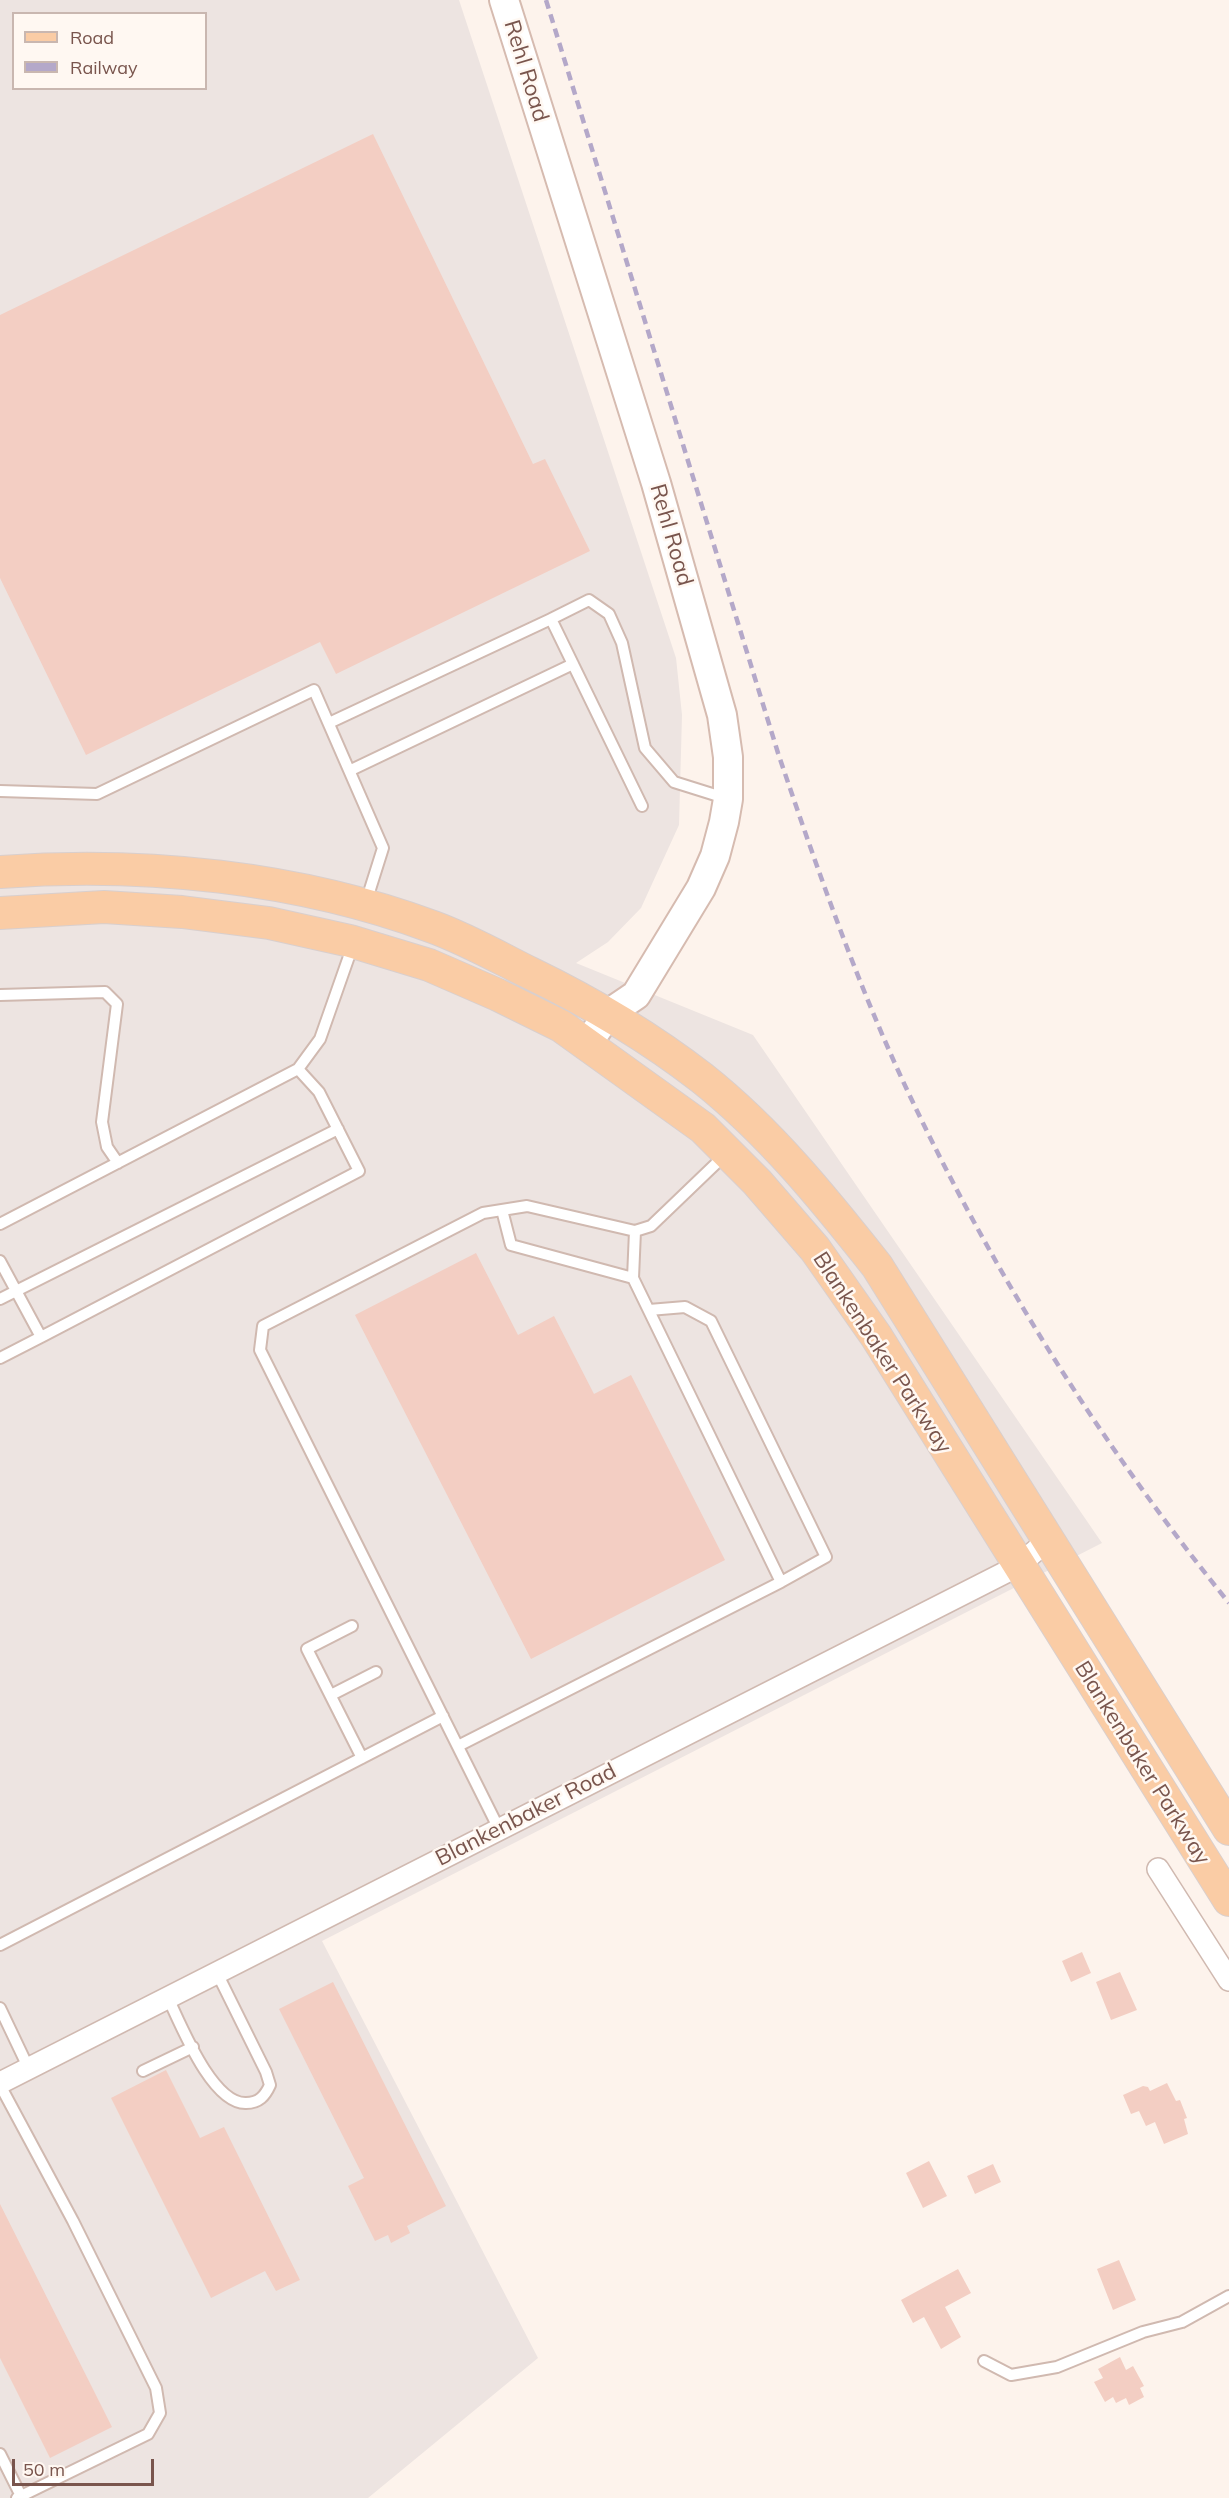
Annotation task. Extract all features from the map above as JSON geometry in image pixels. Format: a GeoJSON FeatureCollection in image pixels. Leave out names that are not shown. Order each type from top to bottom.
{"type":"FeatureCollection","features":[{"type":"Feature","properties":{"kind":"main road","name":"Blankenbaker Parkway"},"geometry":{"type":"LineString","coordinates":[[0,872],[66,868],[191,873],[263,883],[364,905],[444,932],[561,988],[608,1014],[702,1078],[787,1157],[878,1266],[1229,1829]]}},
{"type":"Feature","properties":{"kind":"main road","name":"Blankenbaker Parkway"},"geometry":{"type":"LineString","coordinates":[[0,913],[105,907],[182,912],[269,923],[354,942],[429,965],[561,1026],[703,1128],[757,1182],[815,1249],[876,1336],[1229,1900]]}},
{"type":"Feature","properties":{"kind":"street","name":"Rehl Road"},"geometry":{"type":"LineString","coordinates":[[504,0],[656,483],[722,715],[728,757],[728,800],[719,844],[700,888],[636,995],[608,1014],[587,1044]]}},
{"type":"Feature","properties":{"kind":"street","name":"Blankenbaker Road"},"geometry":{"type":"LineString","coordinates":[[0,2084],[1018,1566],[1048,1540]]}},
{"type":"Feature","properties":{"kind":"street"},"geometry":{"type":"LineString","coordinates":[[1158,1869],[1229,1980]]}},
{"type":"Feature","properties":{"kind":"lane"},"geometry":{"type":"LineString","coordinates":[[330,723],[589,600],[609,614],[622,643],[645,748],[674,782],[728,800]]}},
{"type":"Feature","properties":{"kind":"lane"},"geometry":{"type":"LineString","coordinates":[[551,619],[642,806]]}},
{"type":"Feature","properties":{"kind":"lane"},"geometry":{"type":"LineString","coordinates":[[351,770],[573,664]]}},
{"type":"Feature","properties":{"kind":"lane"},"geometry":{"type":"LineString","coordinates":[[0,791],[97,794],[314,690],[351,770],[383,848],[364,905]]}},
{"type":"Feature","properties":{"kind":"lane"},"geometry":{"type":"LineString","coordinates":[[0,1224],[298,1069],[320,1040],[354,942]]}},
{"type":"Feature","properties":{"kind":"lane"},"geometry":{"type":"LineString","coordinates":[[0,995],[105,992],[117,1004],[102,1122],[107,1147],[118,1163]]}},
{"type":"Feature","properties":{"kind":"lane"},"geometry":{"type":"LineString","coordinates":[[0,1358],[359,1171],[319,1092],[298,1069]]}},
{"type":"Feature","properties":{"kind":"lane"},"geometry":{"type":"LineString","coordinates":[[0,1299],[338,1129]]}},
{"type":"Feature","properties":{"kind":"lane"},"geometry":{"type":"LineString","coordinates":[[499,1829],[260,1350],[263,1326],[483,1213],[527,1206],[635,1231],[651,1226],[728,1153]]}},
{"type":"Feature","properties":{"kind":"lane"},"geometry":{"type":"LineString","coordinates":[[502,1210],[511,1245],[633,1278]]}},
{"type":"Feature","properties":{"kind":"lane"},"geometry":{"type":"LineString","coordinates":[[635,1231],[633,1278],[781,1582]]}},
{"type":"Feature","properties":{"kind":"lane"},"geometry":{"type":"LineString","coordinates":[[0,1261],[41,1336]]}},
{"type":"Feature","properties":{"kind":"lane"},"geometry":{"type":"LineString","coordinates":[[458,1746],[826,1557],[711,1321],[685,1307],[649,1310]]}},
{"type":"Feature","properties":{"kind":"lane"},"geometry":{"type":"LineString","coordinates":[[352,1626],[307,1649],[362,1758]]}},
{"type":"Feature","properties":{"kind":"lane"},"geometry":{"type":"LineString","coordinates":[[331,1695],[376,1672]]}},
{"type":"Feature","properties":{"kind":"lane"},"geometry":{"type":"LineString","coordinates":[[0,1945],[443,1716]]}},
{"type":"Feature","properties":{"kind":"lane"},"geometry":{"type":"LineString","coordinates":[[168,1998],[193,2047],[225,2097],[239,2103],[253,2103],[265,2096],[270,2085],[266,2072],[217,1973]]}},
{"type":"Feature","properties":{"kind":"lane"},"geometry":{"type":"LineString","coordinates":[[0,2008],[29,2069]]}},
{"type":"Feature","properties":{"kind":"lane"},"geometry":{"type":"LineString","coordinates":[[143,2070],[193,2047]]}},
{"type":"Feature","properties":{"kind":"lane"},"geometry":{"type":"LineString","coordinates":[[0,2084],[73,2221],[156,2388],[160,2413],[148,2434],[19,2497],[0,2454]]}},
{"type":"Feature","properties":{"kind":"lane"},"geometry":{"type":"LineString","coordinates":[[984,2361],[1011,2375],[1057,2367],[1143,2332],[1182,2322],[1229,2296]]}},
{"type":"Feature","properties":{"kind":"shaded area"},"geometry":{"type":"Polygon","coordinates":[[[0,0],[459,0],[676,658],[682,715],[679,825],[641,908],[608,942],[576,963],[753,1035],[1102,1543],[322,1941],[538,2358],[368,2498],[0,2498],[0,0]]]}},
{"type":"Feature","properties":{"kind":"building"},"geometry":{"type":"Polygon","coordinates":[[[373,134],[533,464],[545,459],[590,551],[336,674],[320,642],[86,755],[0,578],[0,315],[373,134]]]}},
{"type":"Feature","properties":{"kind":"building"},"geometry":{"type":"Polygon","coordinates":[[[476,1253],[518,1335],[554,1316],[594,1394],[631,1375],[725,1560],[531,1659],[355,1315],[476,1253]]]}},
{"type":"Feature","properties":{"kind":"building"},"geometry":{"type":"Polygon","coordinates":[[[1082,1952],[1091,1973],[1071,1982],[1062,1961],[1082,1952]]]}},
{"type":"Feature","properties":{"kind":"building"},"geometry":{"type":"Polygon","coordinates":[[[1120,1972],[1137,2010],[1111,2020],[1096,1982],[1120,1972]]]}},
{"type":"Feature","properties":{"kind":"building"},"geometry":{"type":"Polygon","coordinates":[[[333,1982],[446,2206],[407,2226],[410,2233],[391,2243],[388,2235],[375,2241],[348,2186],[364,2178],[279,2009],[333,1982]]]}},
{"type":"Feature","properties":{"kind":"building"},"geometry":{"type":"Polygon","coordinates":[[[166,2070],[200,2138],[224,2127],[300,2280],[276,2291],[265,2271],[211,2298],[111,2098],[166,2070]]]}},
{"type":"Feature","properties":{"kind":"building"},"geometry":{"type":"Polygon","coordinates":[[[1167,2083],[1176,2101],[1180,2100],[1187,2118],[1184,2119],[1188,2134],[1164,2144],[1155,2122],[1146,2126],[1139,2111],[1131,2114],[1123,2095],[1143,2086],[1148,2087],[1150,2091],[1167,2083]]]}},
{"type":"Feature","properties":{"kind":"building"},"geometry":{"type":"Polygon","coordinates":[[[929,2161],[947,2196],[923,2208],[906,2173],[929,2161]]]}},
{"type":"Feature","properties":{"kind":"building"},"geometry":{"type":"Polygon","coordinates":[[[993,2164],[1001,2182],[975,2194],[967,2176],[993,2164]]]}},
{"type":"Feature","properties":{"kind":"building"},"geometry":{"type":"Polygon","coordinates":[[[0,2204],[112,2427],[50,2458],[0,2358],[0,2204]]]}},
{"type":"Feature","properties":{"kind":"building"},"geometry":{"type":"Polygon","coordinates":[[[1119,2260],[1136,2300],[1113,2310],[1097,2269],[1119,2260]]]}},
{"type":"Feature","properties":{"kind":"building"},"geometry":{"type":"Polygon","coordinates":[[[958,2269],[971,2293],[945,2307],[961,2337],[941,2349],[924,2317],[913,2323],[901,2300],[958,2269]]]}},
{"type":"Feature","properties":{"kind":"building"},"geometry":{"type":"Polygon","coordinates":[[[1120,2357],[1126,2370],[1133,2366],[1144,2386],[1140,2388],[1144,2397],[1129,2405],[1126,2398],[1116,2403],[1113,2397],[1105,2402],[1094,2382],[1103,2378],[1098,2369],[1120,2357]]]}},
{"type":"Feature","properties":{"kind":"railway"},"geometry":{"type":"LineString","coordinates":[[546,0],[778,753],[823,882],[872,1010],[942,1162],[1015,1294],[1095,1421],[1182,1544],[1229,1603]]}}]}
